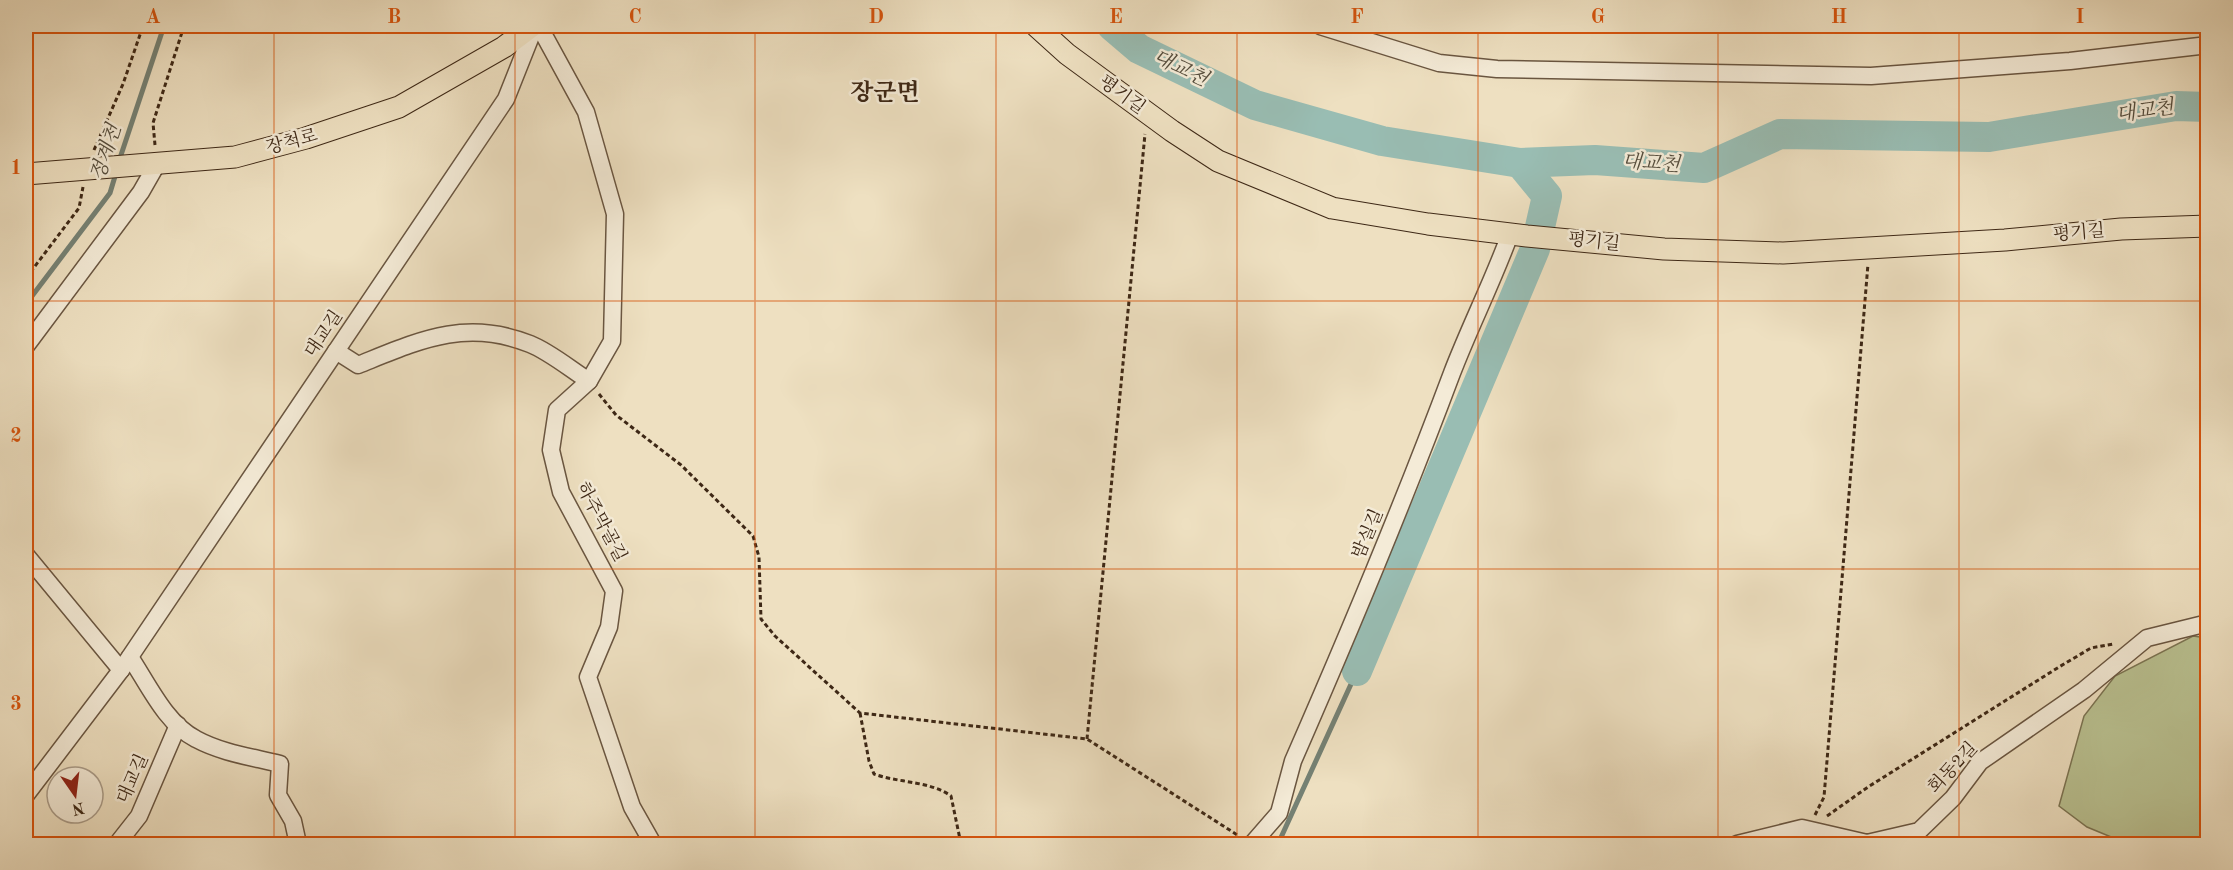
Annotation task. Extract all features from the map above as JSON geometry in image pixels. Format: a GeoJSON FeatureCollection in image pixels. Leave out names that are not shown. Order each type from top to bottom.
{"type":"FeatureCollection","features":[{"type":"Feature","properties":{"kind":"main road","name":"장척로"},"geometry":{"type":"LineString","coordinates":[[26,174],[97,166],[148,165],[235,157],[360,122],[399,107],[452,79],[535,26]]}},
{"type":"Feature","properties":{"kind":"main road","name":"평기길"},"geometry":{"type":"LineString","coordinates":[[1036,26],[1067,54],[1147,113],[1218,161],[1332,208],[1528,236],[1664,249],[1783,253],[2208,226]]}},
{"type":"Feature","properties":{"kind":"street","name":"대교길"},"geometry":{"type":"LineString","coordinates":[[26,795],[126,664],[506,99],[535,26]]}},
{"type":"Feature","properties":{"kind":"street","name":"하주막골길"},"geometry":{"type":"LineString","coordinates":[[535,26],[586,112],[615,214],[612,341],[589,381],[557,410],[551,450],[561,492],[614,591],[609,627],[588,677],[632,807],[653,844]]}},
{"type":"Feature","properties":{"kind":"street"},"geometry":{"type":"LineString","coordinates":[[1320,26],[1439,63],[1497,69],[1871,76],[2070,61],[2208,45]]}},
{"type":"Feature","properties":{"kind":"street"},"geometry":{"type":"LineString","coordinates":[[26,346],[141,192],[148,165]]}},
{"type":"Feature","properties":{"kind":"street","name":"밤실길"},"geometry":{"type":"LineString","coordinates":[[1253,844],[1279,813],[1293,762],[1427,444],[1453,371],[1528,236]]}},
{"type":"Feature","properties":{"kind":"street"},"geometry":{"type":"LineString","coordinates":[[336,351],[358,365],[429,337],[476,331],[531,344],[589,381]]}},
{"type":"Feature","properties":{"kind":"street"},"geometry":{"type":"LineString","coordinates":[[26,555],[126,664],[170,717],[194,739],[223,750],[280,764],[278,795],[293,821],[298,844]]}},
{"type":"Feature","properties":{"kind":"street","name":"회동2길"},"geometry":{"type":"LineString","coordinates":[[1737,844],[1802,828],[1868,843],[1920,831],[1953,798],[1980,762],[2084,690],[2147,638],[2208,623]]}},
{"type":"Feature","properties":{"kind":"street","name":"대교길"},"geometry":{"type":"LineString","coordinates":[[117,844],[139,816],[178,725]]}},
{"type":"Feature","properties":{"kind":"path"},"geometry":{"type":"LineString","coordinates":[[148,165],[153,123],[184,26]]}},
{"type":"Feature","properties":{"kind":"path"},"geometry":{"type":"LineString","coordinates":[[1087,739],[1147,113]]}},
{"type":"Feature","properties":{"kind":"path"},"geometry":{"type":"LineString","coordinates":[[1808,830],[1824,797],[1870,247]]}},
{"type":"Feature","properties":{"kind":"path"},"geometry":{"type":"LineString","coordinates":[[589,381],[616,414],[681,465],[753,536],[759,557],[761,619],[775,636],[860,713],[1087,739],[1253,844]]}},
{"type":"Feature","properties":{"kind":"path"},"geometry":{"type":"LineString","coordinates":[[1808,830],[1868,787],[2059,666],[2091,648],[2114,644]]}},
{"type":"Feature","properties":{"kind":"path"},"geometry":{"type":"LineString","coordinates":[[860,713],[869,761],[874,774],[894,781],[940,788],[951,796],[961,844]]}},
{"type":"Feature","properties":{"kind":"green space"},"geometry":{"type":"Polygon","coordinates":[[[2193,636],[2207,638],[2207,844],[2128,844],[2087,827],[2059,806],[2084,716],[2115,676],[2193,636]]]}},
{"type":"Feature","properties":{"kind":"waterway","name":"정계천"},"geometry":{"type":"LineString","coordinates":[[119,161],[164,26]]}},
{"type":"Feature","properties":{"kind":"waterway","name":"대교천"},"geometry":{"type":"LineString","coordinates":[[1112,26],[1139,49],[1255,105],[1382,141],[1520,163],[1595,160],[1704,168],[1780,134],[1989,137],[2176,106],[2208,107]]}},
{"type":"Feature","properties":{"kind":"waterway"},"geometry":{"type":"LineString","coordinates":[[1357,671],[1535,249],[1547,196],[1520,163]]}},
{"type":"Feature","properties":{"kind":"waterway","name":"정계천"},"geometry":{"type":"LineString","coordinates":[[26,304],[110,193],[116,173]]}},
{"type":"Feature","properties":{"kind":"waterway"},"geometry":{"type":"LineString","coordinates":[[1278,844],[1357,671]]}},
{"type":"Feature","properties":{"kind":"district","name":"장군면"},"geometry":{"type":"Point","coordinates":[885,94]}}]}
